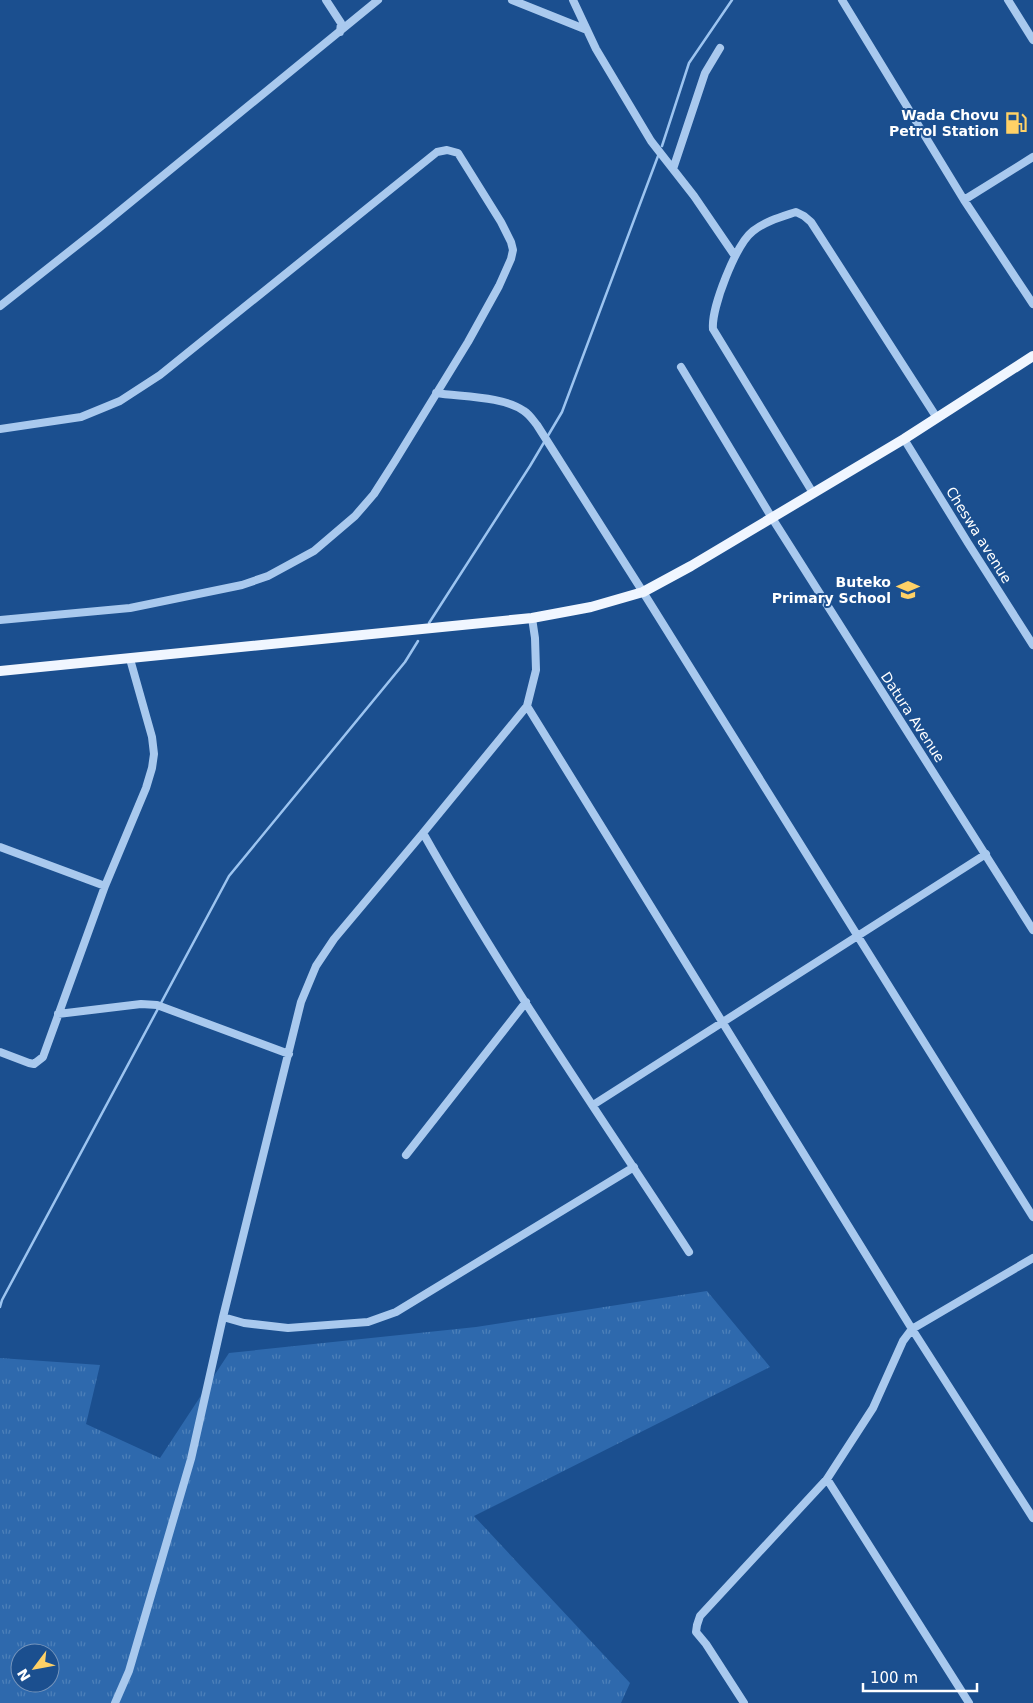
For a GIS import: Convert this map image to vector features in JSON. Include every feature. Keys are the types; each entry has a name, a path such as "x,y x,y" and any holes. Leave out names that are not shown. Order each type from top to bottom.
{"main road":[{"path":"0,670 532,618 591,607 643,592 691,566 904,439 1033,356"}],"street":[{"path":"326,0 342,23 340,32"},
{"path":"0,306 378,0"},
{"path":"512,0 587,30"},
{"path":"573,0 612,76 651,141 721,234 735,256"},
{"path":"842,0 964,200 1033,304"},
{"path":"1008,0 1033,40"},
{"path":"673,169 704,73 720,48"},
{"path":"0,429 81,418 120,401 146,385 437,152 447,150 458,153 502,222 513,250 499,286 436,394 374,494 350,521 314,551 268,576 232,588 130,608 0,620"},
{"path":"964,200 1033,157"},
{"path":"813,493 730,359 713,329 712,323 716,306 735,256 749,235 768,222 796,212 811,222 937,418"},
{"name":"Datura Avenue","path":"681,367 772,518 1033,930"},
{"path":"436,394 498,401 517,407 528,414 544,435 1033,1217"},
{"name":"Cheswa avenue","path":"904,439 1033,644"},
{"path":"116,1703 129,1671 191,1459 223,1317 301,1002 316,966 334,939 527,706 536,670 532,618"},
{"path":"0,1052 29,1064 39,1061 46,1050 105,886 146,788 154,754 152,737 130,658"},
{"path":"527,706 912,1329 1033,1518"},
{"path":"423,833 454,889 689,1252"},
{"path":"0,848 105,886"},
{"path":"594,1105 986,854"},
{"path":"406,1154 526,1002"},
{"path":"58,1014 141,1004 157,1005 288,1054"},
{"path":"223,1317 244,1323 288,1328 368,1322 396,1312 634,1167"},
{"path":"744,1703 706,1644 696,1632 700,1616 827,1479 873,1408 903,1341 912,1329 1033,1258"},
{"path":"827,1479 969,1703"}],"green space":[{"path":"707,1291 770,1367 474,1516 630,1683 621,1703 0,1703 0,1358 100,1365 86,1424 160,1458 229,1353 476,1327"}],"waterway":[{"path":"662,146 689,63 732,0"},
{"path":"429,623 530,466 562,412 658,156"},
{"path":"0,1307 2,1300 229,876 405,662 418,641"}],"place":[{"name":"Wada Chovu Petrol Station","path":"1016,123"},
{"name":"Buteko Primary School","path":"908,590"}]}
